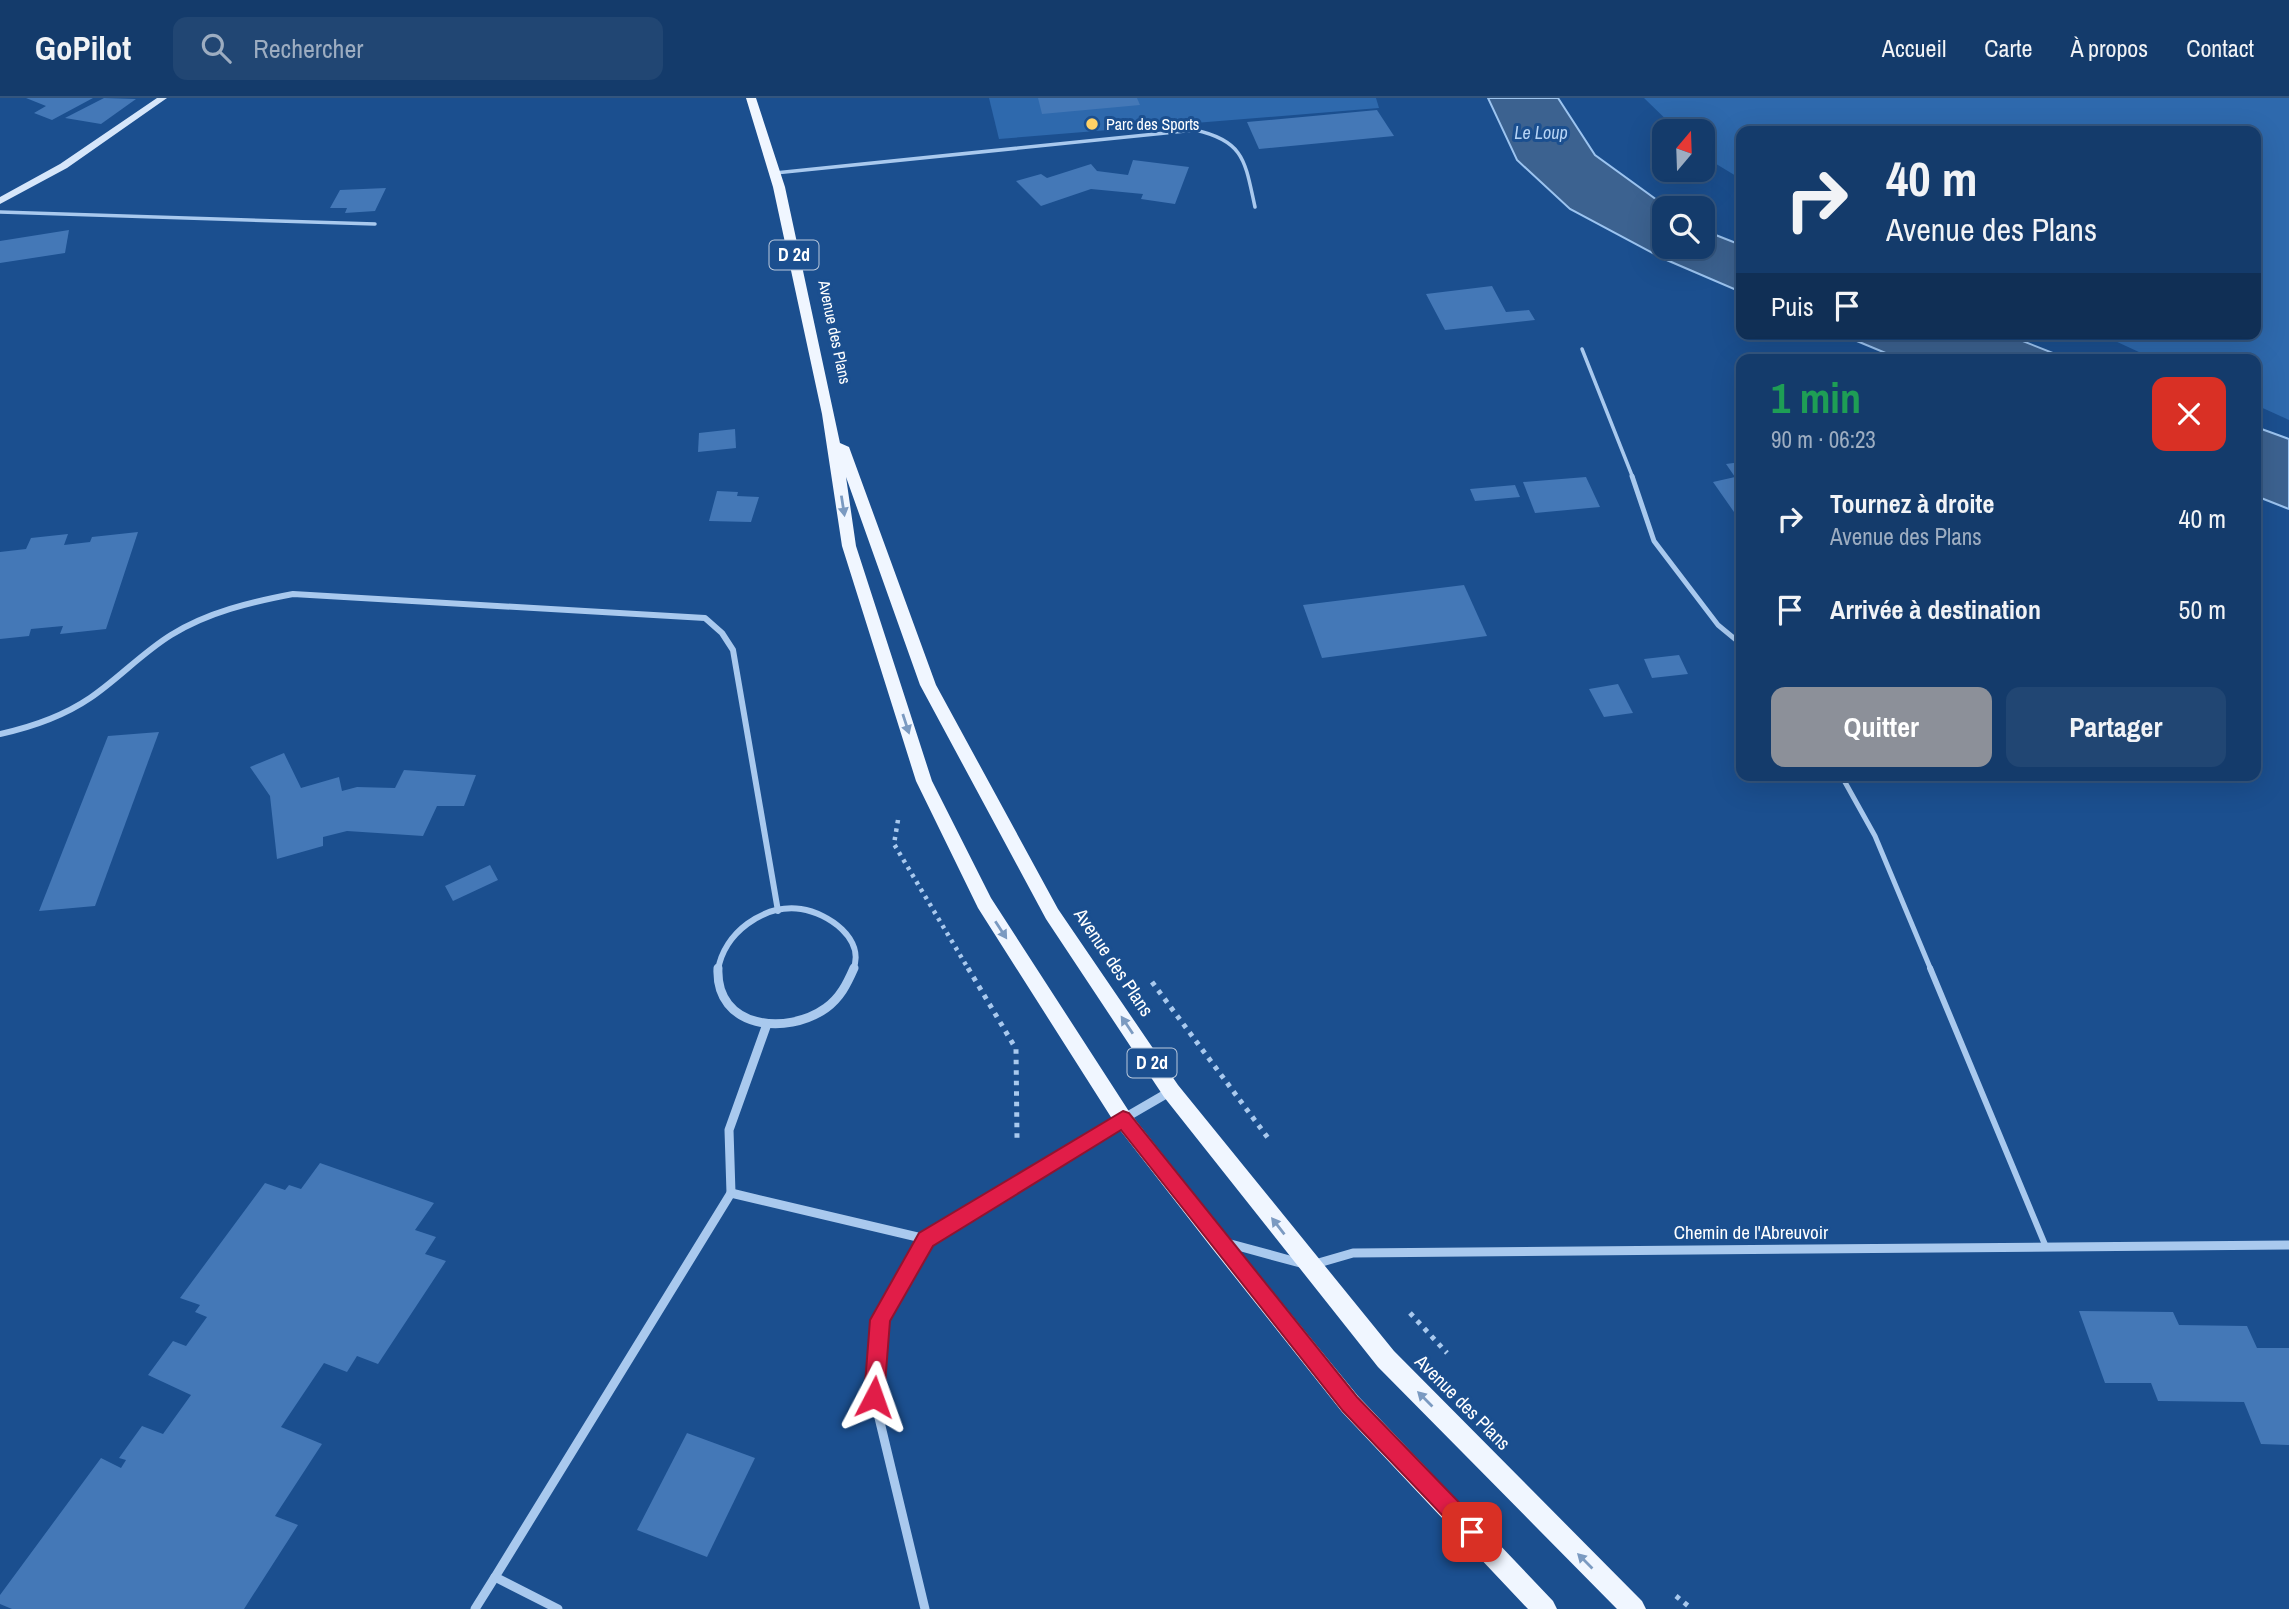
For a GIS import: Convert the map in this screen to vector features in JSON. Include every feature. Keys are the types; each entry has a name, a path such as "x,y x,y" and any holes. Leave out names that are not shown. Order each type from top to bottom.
{"main road":[{"name":"Avenue des Plans","path":"751,98 775,173 829,414 849,546 924,780 984,903 1123,1119 1218,1240 1350,1404 1545,1609"},
{"name":"Avenue des Plans","path":"829,414 928,685 1052,915 1171,1091 1386,1359 1634,1609"}],"street":[{"path":"0,201 47,177 163,98"},
{"path":"0,734 54,717 80,705 158,643 195,621 240,604 293,594 705,618 722,633 733,650 778,911"},
{"path":"801,909 839,922 850,936 856,953 855,971 847,990 832,1005 812,1017 790,1023 767,1024 744,1018 727,1005 718,988 716,969 723,949 736,932 755,918 778,911 801,909"},
{"path":"475,1609 732,1193 729,1130 767,1024"},
{"path":"925,1609 874,1397 880,1320 926,1239 1171,1091"},
{"path":"732,1193 926,1239"},
{"path":"1218,1240 1309,1266"},
{"name":"Chemin de l'Abreuvoir","path":"1309,1266 1353,1252 2289,1245"},
{"path":"495,1577 558,1609"}],"lane":[{"path":"775,173 1195,130 1220,134 1241,152 1255,207"},
{"path":"0,212 375,224"},
{"path":"1581,349 1628,464 1654,541 1718,625 1736,640"},
{"path":"1845,781 1875,836 2046,1247"}],"path":[{"path":"899,809 894,844 1016,1049 1017,1143"},
{"path":"1149,979 1272,1143"},
{"path":"1353,1252 1449,1355"},
{"path":"1669,1590 1692,1609"}],"shaded area":[{"name":"Parc des Sports","path":"989,98 1376,98 1379,108 999,139"},
{"path":"1644,98 2289,98 2289,420 2261,407 2261,354 2143,354 2113,340 2261,340 2261,126 1736,126 1736,176 1715,163 1715,119 1666,119"}],"water":[{"name":"Le Loup","path":"1488,98 1558,98 1595,155 1652,196 1652,253 1570,209 1517,160"},
{"name":"Le Loup","path":"1715,235 1736,243 1736,290 1664,259 1715,259"},
{"path":"1854,340 2020,340 2055,354 1888,354"},
{"path":"2261,429 2289,439 2289,509 2261,498"}],"building":[{"path":"26,98 93,98 52,120 34,113 46,106"},
{"path":"104,98 136,99 101,124 65,118"},
{"path":"1038,98 1137,98 1140,105 1042,114"},
{"path":"1377,110 1394,136 1259,149 1247,122"},
{"path":"1133,160 1189,167 1175,204 1141,199 1143,194 1091,189 1041,206 1016,181 1041,174 1047,178 1091,164 1097,171 1128,175"},
{"path":"386,188 375,211 345,213 347,208 330,208 340,190"},
{"path":"69,230 65,253 0,263 0,241"},
{"path":"1492,286 1506,312 1529,310 1535,320 1445,330 1426,294"},
{"path":"735,429 736,448 698,452 699,433"},
{"path":"1736,463 1736,515 1713,482 1735,477 1726,464"},
{"path":"1586,477 1600,507 1535,513 1523,482"},
{"path":"1515,485 1520,497 1475,501 1470,489"},
{"path":"717,491 738,492 737,496 759,497 751,522 709,521"},
{"path":"138,532 106,629 60,634 63,626 31,629 29,636 0,639 0,552 26,549 31,538 68,534 64,545 90,542 92,537"},
{"path":"1464,585 1487,636 1322,658 1303,605"},
{"path":"1679,655 1688,674 1652,678 1644,659"},
{"path":"1618,684 1633,713 1604,717 1589,689"},
{"path":"159,732 95,906 39,911 108,736"},
{"path":"284,753 301,788 339,777 342,791 357,787 395,788 404,770 476,775 464,806 437,806 423,836 347,831 323,837 323,846 277,859 270,796 250,767"},
{"path":"490,865 498,880 453,901 445,886"},
{"path":"320,1163 434,1203 415,1230 436,1237 425,1254 446,1261 378,1364 357,1356 347,1372 324,1363 281,1427 322,1444 275,1516 298,1525 244,1609 12,1609 0,1604 0,1595 101,1458 121,1468 126,1460 119,1458 142,1426 163,1434 191,1395 148,1375 173,1341 186,1346 207,1317 195,1312 200,1305 180,1298 265,1183 285,1190 289,1185 301,1189"},
{"path":"2079,1311 2173,1312 2179,1325 2247,1326 2257,1348 2289,1348 2289,1445 2261,1444 2244,1402 2158,1401 2151,1383 2105,1383"},
{"path":"687,1433 755,1458 707,1557 637,1530"}],"place":[{"name":"Parc des Sports","path":"1092,124"}],"route":[{"path":"874,1397 880,1320 926,1239 1035,1170 1123,1119 1350,1404 1472,1532"}]}
